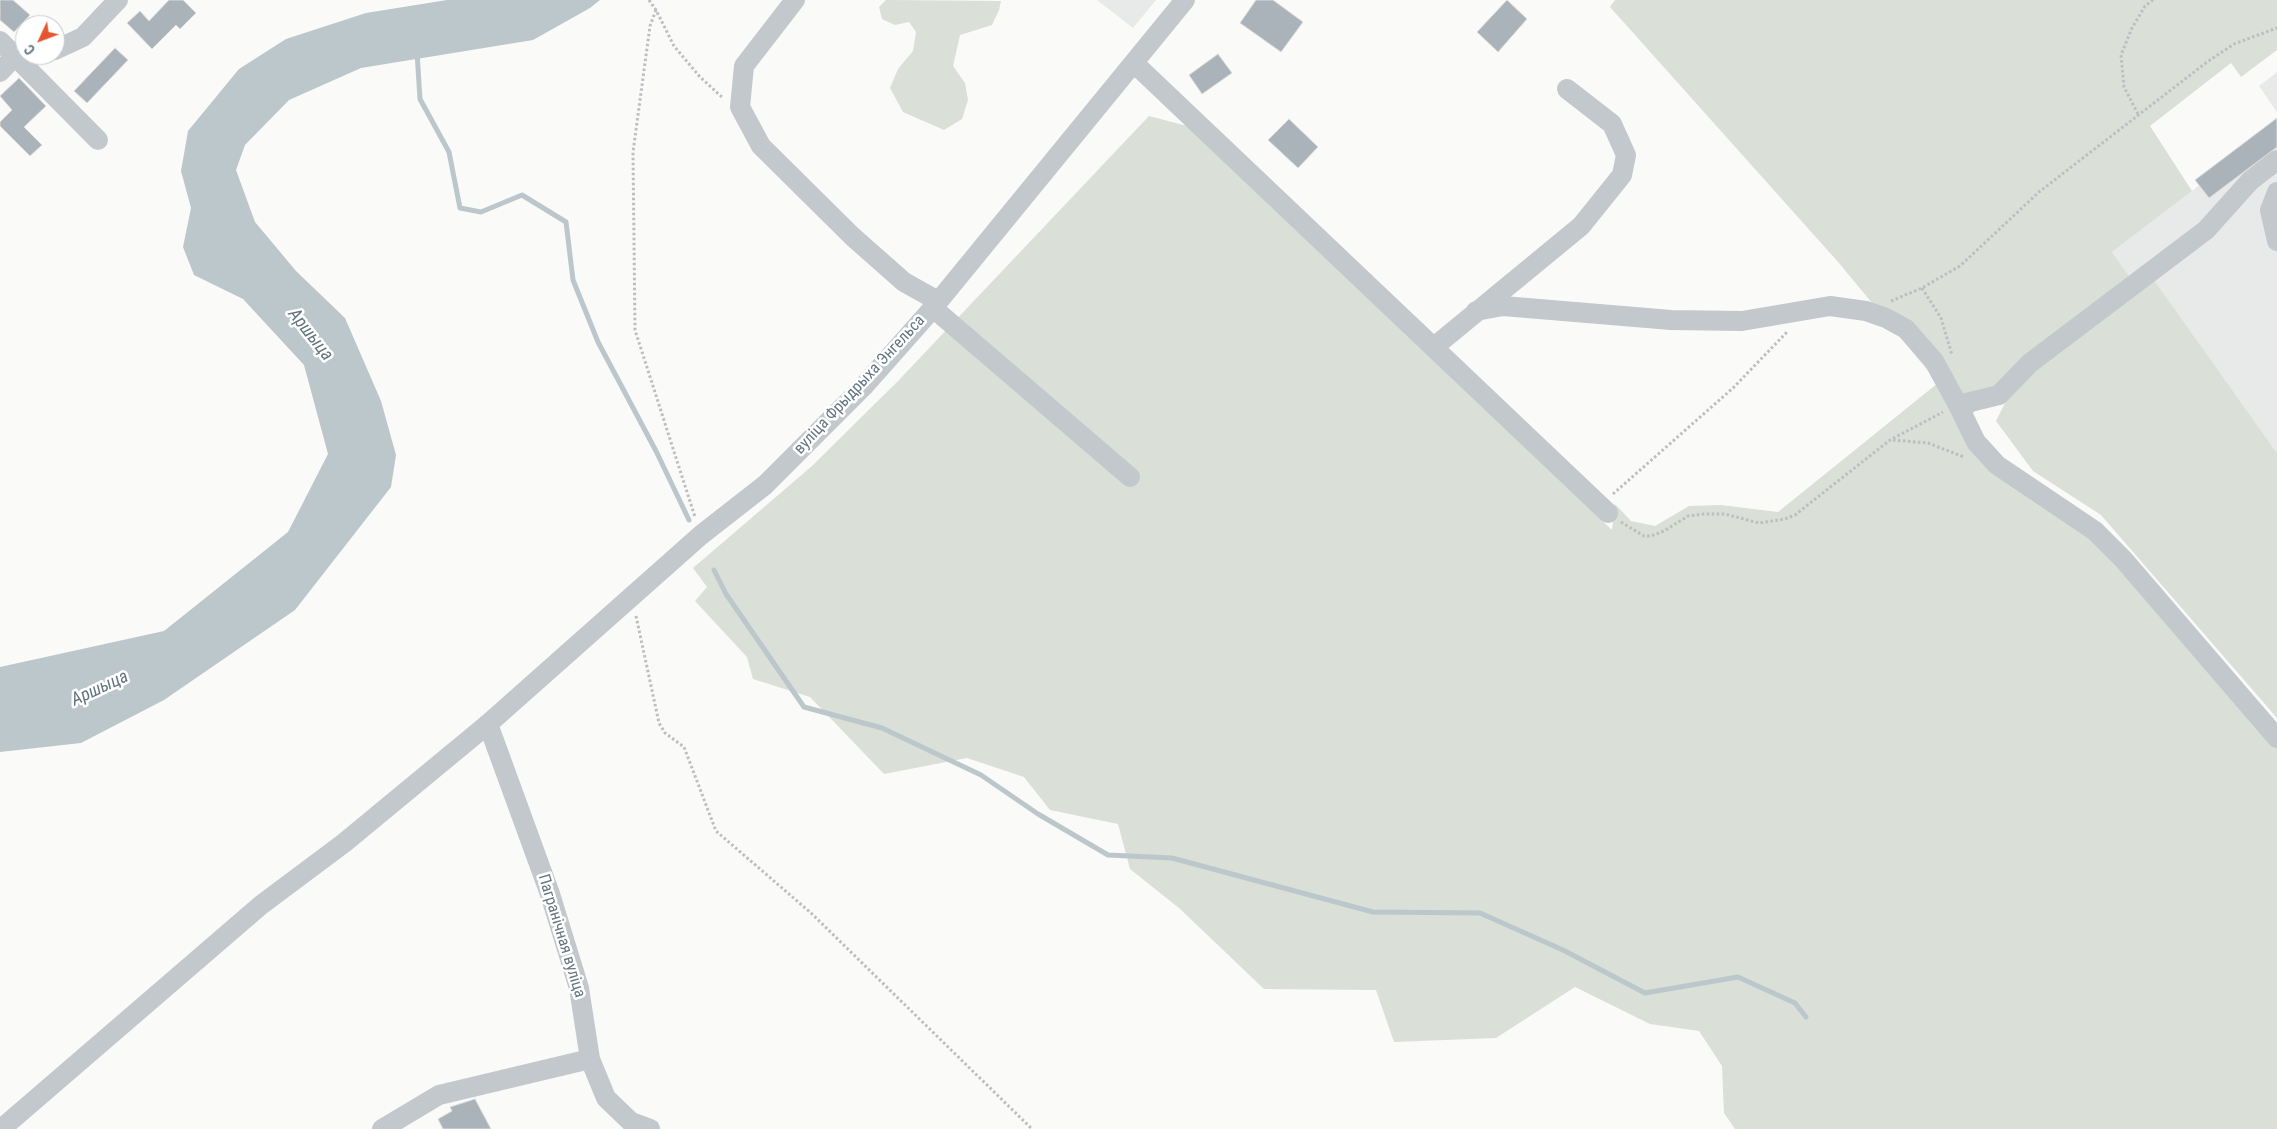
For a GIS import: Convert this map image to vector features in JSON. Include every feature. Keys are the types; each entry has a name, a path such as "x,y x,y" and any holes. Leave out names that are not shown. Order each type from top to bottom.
{"street":[{"path":"65,46 83,38 118,0"},
{"path":"795,0 744,66 740,107 761,146 853,237 904,282 935,304 1130,477"},
{"name":"вуліца Фрыдрыха Энгельса","path":"1,1129 261,905 344,843 488,724 588,638 701,535 765,485 863,387 935,304 1185,0"},
{"path":"0,41 15,52"},
{"path":"0,72 15,61"},
{"path":"1134,63 1604,509"},
{"path":"29,65 98,140"},
{"path":"1434,347 1581,226 1622,175 1626,155 1612,124 1567,88"},
{"path":"1958,405 1999,395 2030,363 2206,230 2250,181 2277,160"},
{"path":"2277,192 2270,210 2277,241"},
{"path":"1476,311 1504,306 1672,320 1742,321 1830,306 1866,311 1886,318 1906,329 1934,360 1976,442 1997,465 2095,531 2123,559 2277,738"},
{"name":"Пагранічная вуліца","path":"488,724 550,894 579,988 590,1059 606,1098 631,1122 650,1129"},
{"path":"382,1129 438,1095 590,1059"}],"path":[{"path":"649,0 674,46 700,77 728,102 740,107"},
{"path":"2138,114 2124,87 2121,55 2132,28 2145,6 2153,0"},
{"path":"656,10 650,26 633,152 635,330 701,535"},
{"path":"1866,311 1922,288 1960,266 2039,192 2138,114 2234,44 2277,28"},
{"path":"1790,330 1733,388 1604,509 1644,536 1664,532 1688,516 1715,513 1759,523 1772,522 1795,515 1890,440 1958,405"},
{"path":"1890,440 1928,443 1974,460"},
{"path":"632,596 658,723 684,746 716,831 811,913 1032,1129"}],"shaded area":[{"path":"886,0 1001,1 992,25 960,35 953,66 965,83 968,100 962,119 944,130 903,112 890,88 898,69 913,51 916,32 909,22 895,25 882,19 879,7"},
{"path":"1097,0 1156,0 1133,28"},
{"path":"1615,0 2277,0 2277,50 2241,77 2231,63 2150,126 2192,191 2112,252 2129,276 2026,355 1966,421 2013,475 2090,528 2277,748 2277,1129 1735,1129 1724,1113 1722,1066 1699,1031 1650,1024 1575,987 1496,1038 1394,1042 1376,990 1264,989 1179,908 1130,869 1118,824 1050,810 1024,777 967,758 884,774 810,697 753,679 747,657 695,601 707,587 693,568 812,466 898,381 1149,116 1187,126 1612,530 1615,504 1631,521 1655,526 1689,506 1721,505 1778,512 1938,383 1839,263 1610,7"},
{"path":"2277,72 2277,112 2259,86"},
{"path":"2277,126 2277,453 2151,276 2139,281 2129,276 2112,252"},
{"path":"2154,280 2277,453 2277,718 2101,515 2033,471 1996,421 2009,395 2038,364"}],"water":[{"name":"Аршыца","path":"447,0 600,0 590,8 533,40 361,68 289,100 245,145 236,170 255,222 296,271 345,318 381,401 396,455 391,487 295,610 164,700 81,743 0,752 0,667 164,631 288,532 328,454 304,365 243,299 194,275 183,247 191,208 181,171 188,131 239,69 286,39 366,13"}],"building":[{"path":"0,0 13,0 30,15 15,15 14,32 0,20"},
{"path":"169,0 183,0 196,13 180,29 176,25 152,49 127,23 140,11 149,21"},
{"path":"1256,0 1273,0 1303,22 1281,52 1240,23"},
{"path":"1507,0 1527,19 1498,52 1477,32"},
{"path":"115,48 128,60 87,103 74,91"},
{"path":"1218,54 1232,73 1202,94 1189,75"},
{"path":"19,78 46,106 24,127 42,145 30,156 0,126 0,122 12,110 0,96"},
{"path":"2277,118 2277,147 2209,198 2195,180"},
{"path":"1289,119 1318,147 1298,168 1268,140"},
{"path":"475,1099 491,1129 443,1129 438,1119 452,1111 450,1107"}],"waterway":[{"path":"417,52 420,99 449,152 460,208 481,212 522,195 566,222 573,280 598,342 656,451 689,520"},
{"path":"714,570 726,594 804,707 882,728 981,775 1038,814 1108,855 1172,858 1373,912 1480,913 1563,950 1645,993 1738,977 1795,1003 1806,1017"}]}
